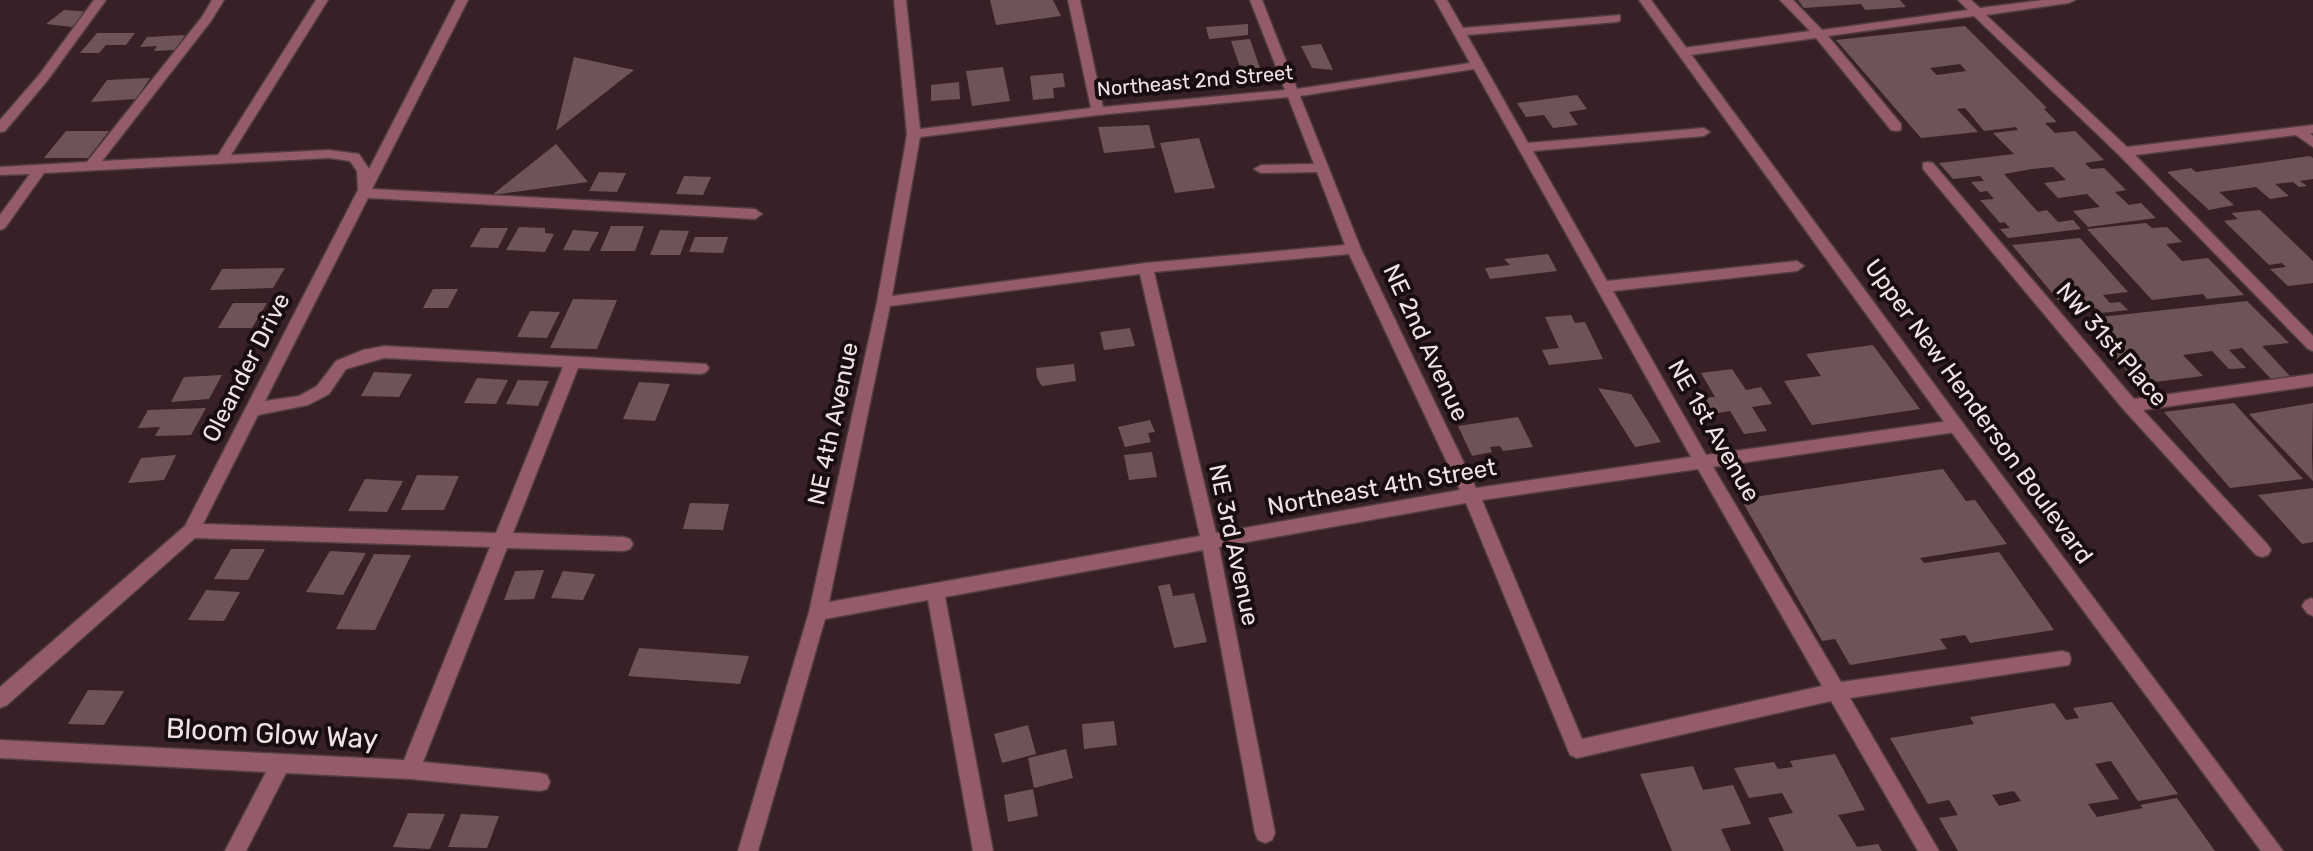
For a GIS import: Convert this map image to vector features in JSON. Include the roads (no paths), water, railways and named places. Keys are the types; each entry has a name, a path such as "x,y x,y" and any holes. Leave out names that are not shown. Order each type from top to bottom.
{"street":[{"path":"0,128 43,78 100,0"},
{"path":"91,166 218,0"},
{"path":"222,159 322,0"},
{"name":"Oleander Drive","path":"0,699 191,531 462,0"},
{"name":"NE 4th Avenue","path":"748,851 818,612 884,302 914,134 900,0"},
{"path":"1074,0 1098,111"},
{"name":"NE 2nd Avenue","path":"1256,0 1354,249 1471,495 1577,749 1837,691"},
{"name":"NE 1st Avenue","path":"1441,0 1702,462 1929,851"},
{"name":"Upper New Henderson Boulevard","path":"1645,0 1956,426 2273,851"},
{"path":"1786,0 1819,33 1896,127"},
{"path":"1964,0 2124,152 2313,345"},
{"path":"1683,52 2069,0"},
{"path":"1460,32 1616,18"},
{"name":"Northeast 2nd Street","path":"914,134 1098,111 1295,93 1479,65"},
{"path":"2124,152 2313,129"},
{"path":"2298,130 2313,143"},
{"path":"1525,147 1704,132"},
{"path":"0,171 329,154 354,157 364,171 365,193 755,214"},
{"name":"NW 31st Place","path":"1928,166 2130,406 2262,550"},
{"path":"1261,169 1321,168"},
{"path":"0,225 40,169"},
{"path":"884,302 1146,268 1354,249"},
{"path":"1604,287 1797,266"},
{"name":"NE 3rd Avenue","path":"1146,268 1210,543 1265,833"},
{"path":"251,410 302,401 323,390 341,365 384,352 701,368"},
{"path":"410,770 573,362"},
{"path":"2130,406 2313,380"},
{"name":"Northeast 4th Street","path":"818,612 1471,495 1956,426"},
{"path":"191,531 624,544"},
{"path":"935,592 983,851"},
{"path":"1837,691 2062,659"},
{"name":"Bloom Glow Way","path":"0,749 410,770 540,782"},
{"path":"235,851 280,765"}]}
